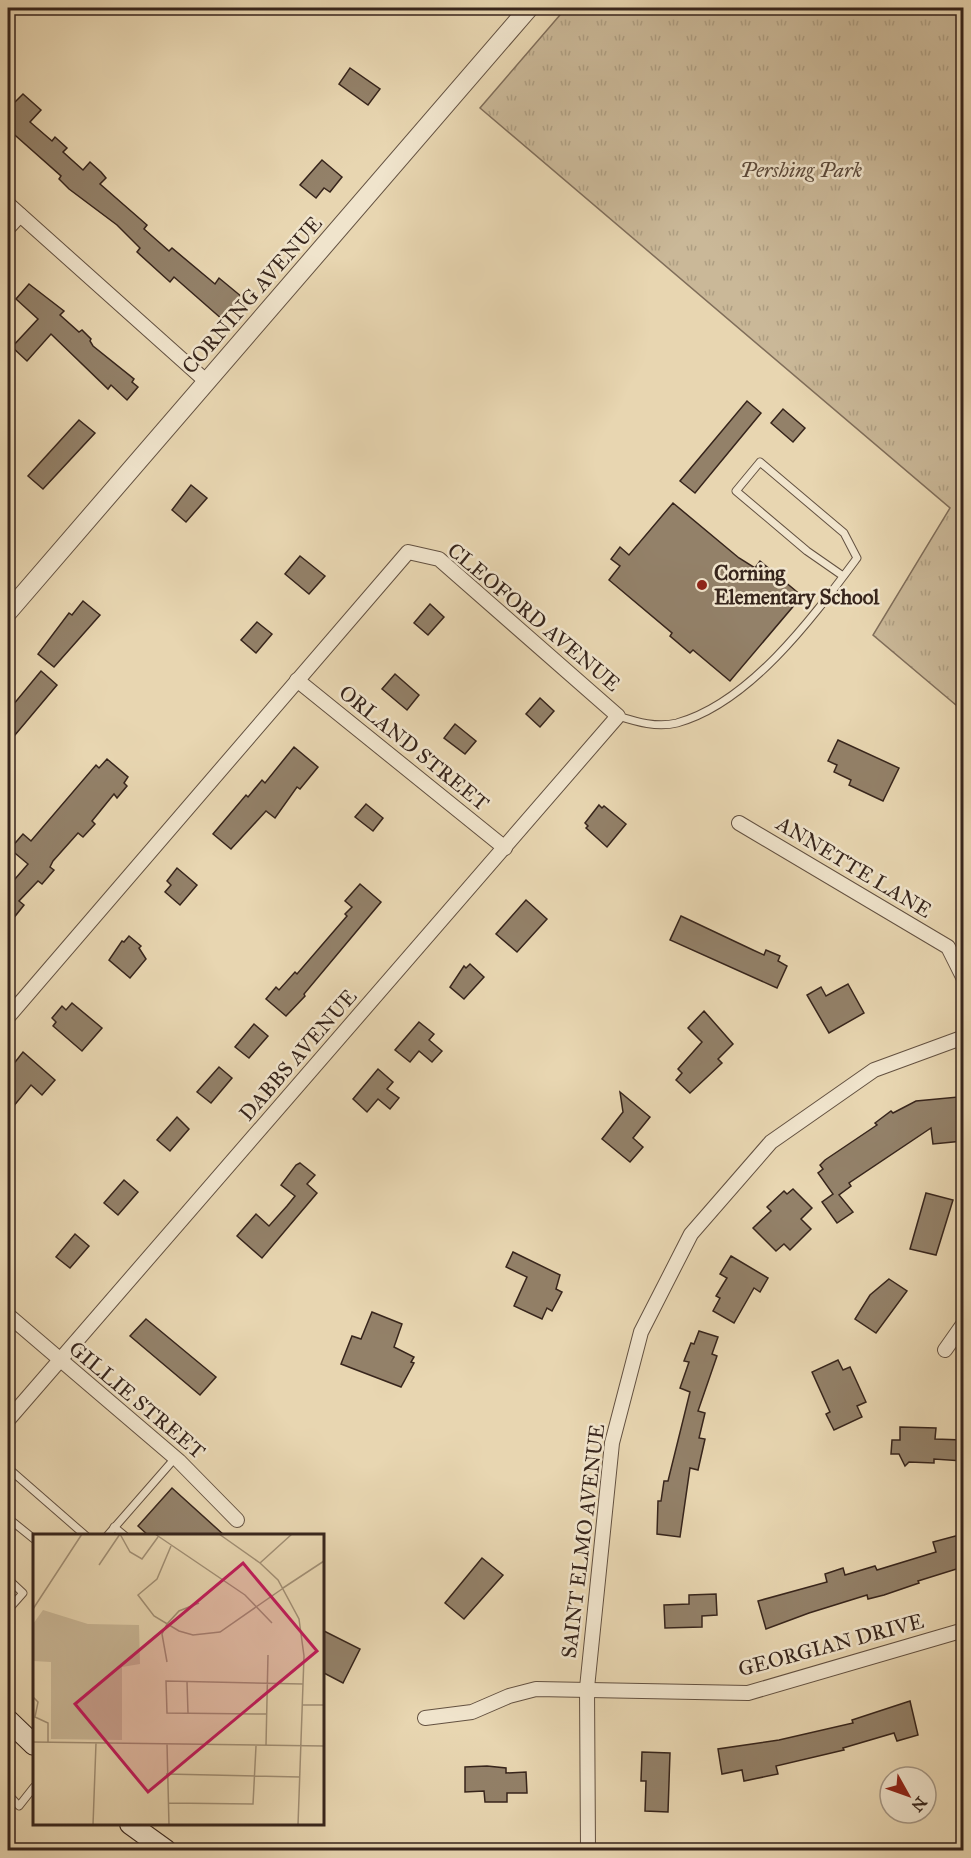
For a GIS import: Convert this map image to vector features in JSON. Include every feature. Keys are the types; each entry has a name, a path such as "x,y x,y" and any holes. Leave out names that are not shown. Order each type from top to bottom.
{"main road":[{"path":"8,1720 33,1744"},
{"path":"131,1825 166,1851"}],"street":[{"name":"CORNING AVENUE","path":"8,612 529,8"},
{"path":"8,204 207,382"},
{"path":"8,228 20,215"},
{"name":"CLEOFORD AVENUE","path":"8,1017 408,552 439,559 618,716"},
{"name":"ORLAND STREET","path":"297,680 505,848"},
{"name":"DABBS AVENUE","path":"8,1420 618,716"},
{"name":"ANNETTE LANE","path":"739,823 948,947 963,979"},
{"name":"SAINT ELMO AVENUE","path":"588,1851 587,1688 612,1443 641,1332 691,1234 771,1142 874,1070 963,1036"},
{"name":"GILLIE STREET","path":"8,1315 60,1362 176,1457 237,1520"},
{"path":"945,1350 963,1323"},
{"name":"GEORGIAN DRIVE","path":"425,1718 472,1712 522,1691 587,1688 748,1693 963,1630"}],"lane":[{"name":"CLEOFORD AVENUE","path":"618,716 647,725 676,723 725,701 763,672 843,576 857,558 844,532 760,462 736,491 807,551 843,576"},
{"path":"109,1534 176,1457"},
{"path":"8,1468 84,1534"},
{"path":"8,1518 33,1538"},
{"path":"114,1527 123,1534"},
{"path":"8,1580 23,1593 8,1610"},
{"path":"8,1794 19,1806 33,1788"}],"green space":[{"name":"Pershing Park","path":"566,8 963,8 963,711 873,635 950,508 480,108"}],"building":[{"path":"350,68 380,89 368,105 339,84"},
{"path":"23,94 41,110 30,122 52,141 55,137 67,148 63,152 83,170 90,162 101,172 106,178 100,184 147,225 144,229 169,251 172,248 215,284 219,278 242,297 223,320 174,277 170,282 137,252 140,248 117,225 69,189 59,179 61,176 8,129 8,95 15,102"},
{"path":"322,160 342,177 330,192 324,188 316,198 300,185"},
{"path":"29,284 64,311 60,315 79,332 82,330 91,339 93,346 134,379 132,382 138,387 127,400 111,385 108,389 51,334 27,361 12,347 38,319 16,299"},
{"path":"747,401 761,413 695,493 680,481"},
{"path":"783,409 805,428 793,442 771,423"},
{"path":"79,420 95,433 43,489 28,476"},
{"path":"191,485 207,498 186,522 172,510"},
{"path":"673,503 739,558 755,568 760,561 802,596 730,681 693,650 690,653 670,636 672,633 609,580 620,566 611,559 620,547 629,555"},
{"path":"300,556 325,576 309,594 285,574"},
{"path":"83,601 100,615 54,667 38,654 69,613 72,615"},
{"path":"430,604 444,617 428,635 414,623"},
{"path":"257,622 272,634 256,653 241,640"},
{"path":"41,671 57,685 15,735 8,729 8,711"},
{"path":"395,674 419,695 407,710 382,689"},
{"path":"540,698 554,711 540,727 526,714"},
{"path":"455,724 476,741 465,754 444,738"},
{"path":"838,740 899,768 883,801 849,785 851,780 834,772 837,765 828,761"},
{"path":"294,747 318,767 300,789 297,787 275,818 266,811 231,849 213,834 246,795 248,797 262,780 265,783"},
{"path":"107,759 128,777 124,783 127,786 117,798 114,794 92,821 95,824 83,837 78,833 53,861 50,867 54,870 42,884 38,881 19,901 24,905 8,925 8,887 28,864 10,849 23,834 31,841 96,765 99,768"},
{"path":"366,804 383,818 373,831 355,817"},
{"path":"599,805 602,808 604,806 626,824 607,847 586,828 588,826 585,823"},
{"path":"177,868 197,885 180,905 165,892 171,885 167,881"},
{"path":"360,884 381,902 286,1016 266,999 276,987 279,990 295,972 297,974 347,916 345,914 352,907 345,901"},
{"path":"526,900 547,919 517,952 496,934"},
{"path":"681,916 764,955 766,950 780,956 778,961 787,966 777,988 670,940"},
{"path":"129,936 141,946 139,948 146,959 130,978 109,960 122,941 124,942"},
{"path":"470,964 484,977 464,999 450,987 464,966 466,968"},
{"path":"848,984 864,1013 829,1033 807,995 821,987 826,996"},
{"path":"72,1003 102,1028 82,1051 53,1026 56,1022 52,1018 62,1006 66,1010"},
{"path":"704,1011 733,1044 718,1059 722,1063 690,1093 676,1080 682,1073 678,1069 702,1042 688,1028"},
{"path":"419,1022 434,1034 429,1040 442,1051 432,1062 419,1051 410,1062 395,1050"},
{"path":"254,1024 268,1036 249,1058 235,1047"},
{"path":"23,1052 55,1080 42,1095 31,1085 8,1113 8,1071"},
{"path":"219,1067 232,1078 211,1103 197,1092"},
{"path":"378,1069 393,1082 387,1089 399,1098 390,1109 378,1099 367,1112 353,1099"},
{"path":"620,1092 650,1117 633,1138 643,1147 630,1162 602,1139 623,1112"},
{"path":"958,1097 963,1141 933,1144 931,1128 849,1183 851,1186 839,1195 853,1212 837,1223 822,1202 833,1194 818,1173 823,1169 820,1165 877,1125 875,1123 891,1111 893,1113 916,1101"},
{"path":"177,1117 189,1129 170,1151 157,1140"},
{"path":"300,1163 315,1175 307,1184 317,1193 262,1258 237,1236 256,1214 269,1226 287,1206 295,1196 281,1185"},
{"path":"124,1180 138,1192 118,1215 104,1203"},
{"path":"793,1189 812,1208 801,1219 811,1229 790,1250 784,1244 776,1251 753,1228 771,1211 767,1207 784,1191 787,1194"},
{"path":"926,1193 953,1200 936,1255 910,1249"},
{"path":"75,1234 89,1246 70,1268 56,1257"},
{"path":"513,1252 560,1275 556,1289 562,1292 552,1311 547,1308 542,1319 514,1306 527,1277 506,1267"},
{"path":"731,1256 768,1278 760,1292 754,1288 734,1323 713,1311 720,1298 716,1296 727,1278 720,1274"},
{"path":"889,1279 907,1291 876,1333 855,1319 870,1295"},
{"path":"372,1312 402,1324 394,1347 414,1357 411,1362 414,1363 401,1387 341,1364 352,1336 361,1339"},
{"path":"146,1319 216,1377 200,1395 130,1336"},
{"path":"699,1331 718,1337 712,1354 717,1356 698,1411 705,1413 699,1438 705,1439 698,1470 690,1468 680,1537 657,1534 658,1501 661,1501 664,1481 668,1481 690,1392 680,1388 689,1362 684,1361"},
{"path":"838,1360 843,1370 850,1367 866,1402 857,1406 862,1417 834,1430 826,1414 830,1412 812,1372"},
{"path":"900,1427 936,1428 935,1439 963,1440 963,1461 934,1459 934,1463 909,1462 905,1466 899,1454 891,1454 892,1440 900,1440"},
{"path":"172,1488 223,1534 147,1534 138,1526"},
{"path":"963,1534 963,1567 918,1581 919,1583 884,1595 868,1599 867,1595 766,1629 758,1601 827,1582 825,1574 843,1568 845,1575 875,1566 877,1570 936,1552 933,1542"},
{"path":"482,1558 503,1575 464,1619 445,1603"},
{"path":"716,1594 717,1615 702,1616 702,1627 665,1628 664,1605 689,1604 689,1595"},
{"path":"324,1631 360,1649 343,1683 324,1673"},
{"path":"910,1701 918,1735 897,1741 894,1733 843,1748 844,1750 776,1766 778,1774 744,1781 742,1770 722,1774 718,1749 779,1740 853,1723 852,1720"},
{"path":"642,1752 670,1753 668,1812 645,1811 646,1781 641,1781"},
{"path":"465,1767 506,1768 506,1773 526,1772 527,1793 507,1793 507,1802 485,1802 484,1791 465,1792"}],"place":[{"name":"Corning Elementary School","path":"702,585"}]}
